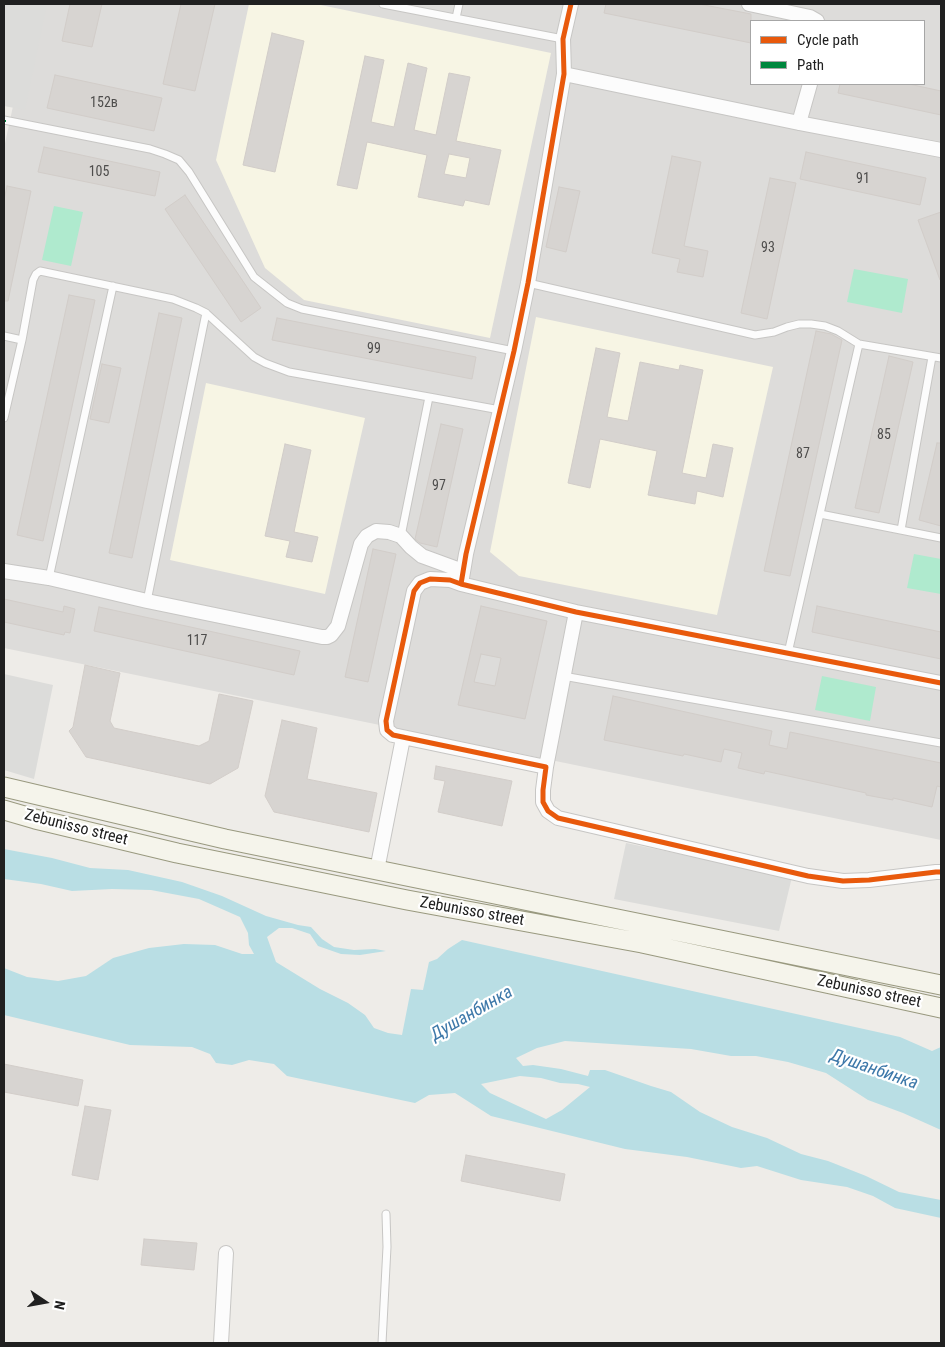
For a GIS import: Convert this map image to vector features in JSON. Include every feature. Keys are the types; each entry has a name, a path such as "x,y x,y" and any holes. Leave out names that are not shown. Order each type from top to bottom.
{"main road":[{"path":"4,788 226,839 941,985"},
{"name":"Zebunisso street","path":"4,810 177,853 407,900 642,943 941,1008"}],"street":[{"path":"462,577 528,283 564,74 563,39 571,4"},
{"path":"749,4 769,6 816,20"},
{"path":"564,74 799,123 941,150"},
{"path":"799,123 810,85"},
{"path":"4,571 49,578 147,601 327,637 338,626 361,544 367,536 376,531 388,532 401,536 422,556 462,577 576,612 941,683"},
{"path":"462,577 450,580 430,579 420,583 414,591 386,721 387,730 403,738 546,767"},
{"path":"576,612 546,767 543,802 548,811 558,818 808,876 843,881 941,872"},
{"path":"376,870 403,738"},
{"path":"221,1343 226,1253"}],"lane":[{"path":"383,4 563,39"},
{"path":"456,18 459,4"},
{"path":"4,120 150,149 179,160 189,172 254,277 287,303 302,309 514,351"},
{"path":"4,418 22,340 33,280 40,271 172,299 206,313 254,357 289,372 500,410"},
{"path":"528,283 756,335 774,332 787,326 799,324 825,326 838,331 858,344 941,358"},
{"path":"49,578 113,286"},
{"path":"147,601 206,313"},
{"path":"4,336 22,340"},
{"path":"788,653 858,344"},
{"path":"901,530 932,357"},
{"path":"401,536 429,397"},
{"path":"820,514 941,538"},
{"path":"563,676 941,743"},
{"path":"382,1343 386,1214"}],"shaded area":[{"path":"4,4 47,4 25,110 4,106"},
{"path":"35,4 941,4 941,840 4,648 4,148"},
{"path":"249,4 316,4 551,53 490,338 304,300 265,268 216,160"},
{"path":"536,317 773,367 717,615 519,576 490,552"},
{"path":"206,383 365,418 325,594 170,560"},
{"path":"4,674 53,685 34,779 4,770"},
{"path":"626,843 792,877 779,931 614,899"}],"green space":[{"path":"54,206 83,212 71,266 42,260"},
{"path":"854,269 908,279 902,313 847,302"},
{"path":"914,554 941,559 941,594 907,588"},
{"path":"822,676 876,687 870,721 815,710"}],"water":[{"name":"Душанбинка","path":"4,849 52,858 90,868 128,870 182,882 222,896 266,916 311,927 322,939 334,947 386,951 360,955 341,954 318,946 310,934 292,928 279,928 267,937 276,962 320,989 348,1003 365,1015 374,1028 388,1033 402,1035 411,989 423,990 429,962 437,959 462,940 900,1037 932,1051 941,1047 941,1130 868,1100 826,1073 788,1062 756,1056 731,1056 691,1049 565,1041 537,1048 516,1058 523,1066 533,1065 561,1069 588,1076 590,1070 605,1070 671,1092 700,1112 732,1127 767,1138 801,1154 828,1161 899,1192 941,1200 941,1218 895,1208 873,1196 847,1187 801,1180 757,1166 741,1168 687,1157 625,1149 491,1116 455,1093 429,1095 415,1103 287,1076 274,1064 249,1060 232,1065 216,1063 210,1054 192,1047 130,1045 4,1015 4,968 27,977 58,981 86,976 113,958 149,948 184,944 215,945 242,954 254,954 249,945 248,933 240,917 199,899 151,890 72,891 41,884 4,879","holes":["520,1076 590,1087 562,1110 546,1119 490,1093 481,1084"]}],"building":[{"path":"70,4 102,4 92,47 62,41"},
{"path":"181,4 215,4 195,91 163,84"},
{"path":"606,4 699,4 751,14 750,43 604,13"},
{"path":"272,33 304,41 275,172 243,165"},
{"path":"365,56 384,60 371,122 394,127 408,63 427,68 414,130 436,135 449,73 470,77 456,141 501,150 489,205 465,200 463,206 418,197 427,155 367,142 357,189 337,185","holes":["449,154 470,158 466,178 444,174"]},
{"path":"55,75 162,98 154,131 47,108"},
{"path":"840,85 914,85 941,91 941,115 838,93"},
{"path":"44,147 160,172 155,196 38,172"},
{"path":"806,152 926,178 920,205 800,179"},
{"path":"672,156 701,162 684,246 708,251 703,277 677,272 680,259 652,253"},
{"path":"770,178 796,183 767,319 741,313"},
{"path":"7,186 31,191 8,301 4,301 4,200"},
{"path":"559,187 580,191 566,252 546,247"},
{"path":"185,195 261,308 241,322 165,209"},
{"path":"941,212 941,280 940,280 918,220"},
{"path":"69,295 95,300 43,541 17,535"},
{"path":"159,313 182,318 132,558 109,553"},
{"path":"277,318 476,357 472,379 272,340"},
{"path":"816,331 831,334 842,340 790,576 764,571"},
{"path":"596,348 620,353 607,417 628,421 640,362 679,370 680,365 703,370 682,473 706,478 713,444 733,448 723,497 697,491 695,504 648,495 657,451 600,439 590,488 568,483"},
{"path":"889,356 913,362 879,513 855,508"},
{"path":"102,364 121,368 109,423 90,419"},
{"path":"441,424 463,429 437,547 420,543 415,539"},
{"path":"937,443 941,443 941,526 919,520"},
{"path":"285,444 311,450 294,532 318,537 312,562 286,557 290,541 265,536"},
{"path":"373,549 396,554 368,682 345,677"},
{"path":"4,599 63,612 64,606 75,609 70,633 65,632 64,635 4,622"},
{"path":"481,606 547,621 525,719 458,705","holes":["481,654 501,658 495,686 474,682"]},
{"path":"817,606 941,632 941,659 812,632"},
{"path":"99,607 300,651 294,675 94,631"},
{"path":"85,665 120,673 110,721 114,728 199,746 209,741 219,694 253,701 238,768 210,784 86,757 69,731 73,727"},
{"path":"613,696 772,731 769,745 787,749 790,732 941,763 941,787 937,786 932,807 893,798 893,800 866,795 866,793 765,771 764,774 738,768 742,753 724,749 721,762 604,740"},
{"path":"282,720 317,728 307,779 377,793 369,832 274,812 265,796"},
{"path":"436,766 512,781 502,826 438,812 445,781 434,779"},
{"path":"4,1064 83,1080 78,1106 4,1092"},
{"path":"85,1106 111,1110 98,1180 72,1175"},
{"path":"466,1155 565,1174 560,1201 461,1181"},
{"path":"144,1239 197,1243 194,1270 141,1265"}],"cycle path":[{"path":"571,4 563,39 564,74 528,283 514,351 466,554 461,584 576,612 941,683"},
{"path":"461,584 450,580 430,579 420,583 414,591 386,721 387,730 393,735 546,767 543,802 548,811 558,818 808,876 843,881 941,872"}]}
